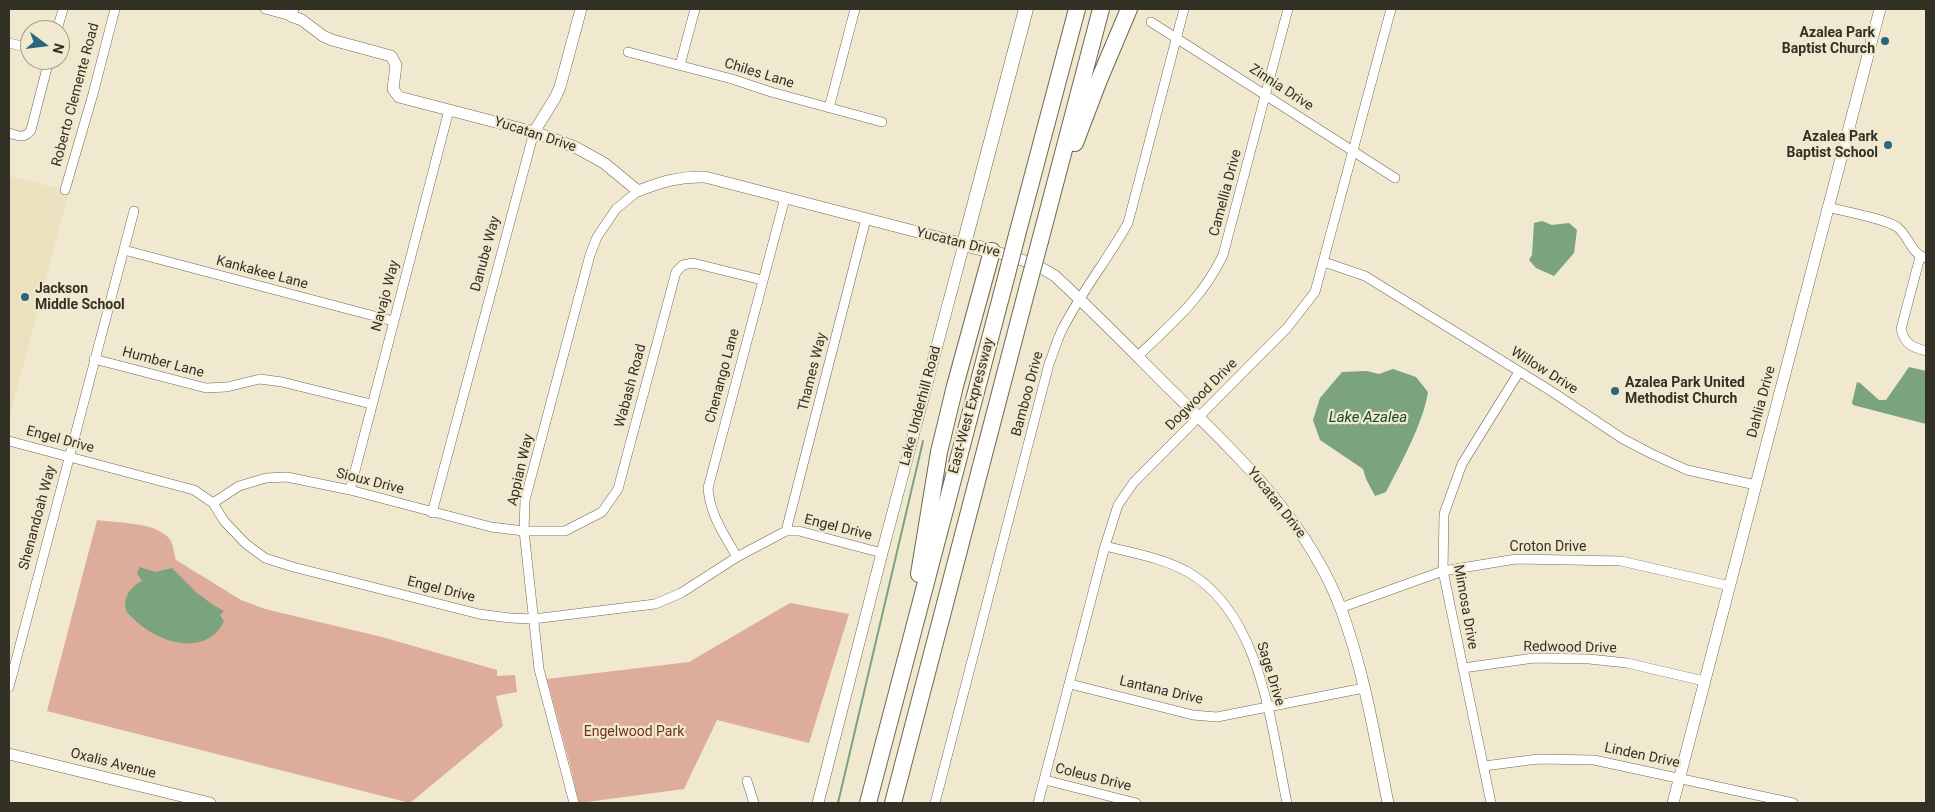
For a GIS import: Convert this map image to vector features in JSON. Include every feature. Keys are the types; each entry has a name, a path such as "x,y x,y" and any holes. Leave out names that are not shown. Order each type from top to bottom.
{"highway":[{"name":"East-West Expressway","path":"868,803 1076,9"},
{"name":"East-West Expressway","path":"893,803 1101,9"},
{"path":"1045,222 1099,80 1129,9"},
{"path":"917,619 919,571 939,452 992,251"}],"main road":[{"name":"Lake Underhill Road","path":"964,244 1026,9"},
{"name":"Yucatan Drive","path":"964,244 992,251"}],"street":[{"name":"Roberto Clemente Road","path":"65,190 115,9"},
{"path":"265,9 292,12"},
{"name":"Danube Way","path":"432,513 534,132 560,87 581,9"},
{"path":"680,65 695,9"},
{"path":"829,108 856,9"},
{"name":"Bamboo Drive","path":"935,803 1049,364 1062,330 1079,299 1112,252 1128,223 1184,9"},
{"name":"Camellia Drive","path":"1138,356 1195,301 1213,276 1220,262 1288,9"},
{"name":"Dogwood Drive","path":"1038,803 1105,546 1118,505 1134,482 1287,328 1315,292 1391,9"},
{"name":"Dahlia Drive","path":"1673,803 1880,9"},
{"name":"Yucatan Drive","path":"292,12 323,36 391,56 396,65 393,86 396,95 534,132 576,147 618,174 638,191 666,180 687,176 705,177 964,244"},
{"name":"Zinnia Drive","path":"1151,22 1395,178"},
{"name":"Chiles Lane","path":"628,52 732,79 770,92 882,122"},
{"path":"9,133 21,136 28,135 32,130 47,70"},
{"name":"Navajo Way","path":"350,490 449,110"},
{"name":"Appian Way","path":"574,803 539,669 524,531 525,500 590,255 597,237 616,209 638,191"},
{"name":"Chenango Lane","path":"736,557 714,516 709,503 708,488 785,198"},
{"path":"1828,207 1888,223 1898,228 1923,258 1901,329 1904,340 1911,347 1926,351"},
{"name":"Shenandoah Way","path":"9,687 134,211"},
{"name":"Thames Way","path":"786,531 866,219"},
{"name":"Lake Underhill Road","path":"818,803 964,244"},
{"name":"Kankakee Lane","path":"124,250 393,321"},
{"name":"Yucatan Drive","path":"992,251 1023,259 1055,276 1200,417 1256,474 1282,506 1306,541 1326,576 1340,608 1364,688 1388,803"},
{"name":"Willow Drive","path":"1324,262 1365,276 1623,438 1652,454 1687,470 1756,485"},
{"name":"Wabash Road","path":"524,531 565,531 602,512 618,489 676,272 683,265 693,263 762,280"},
{"name":"Humber Lane","path":"94,359 206,388 227,387 260,379 282,382 371,404"},
{"name":"Mimosa Drive","path":"1491,803 1443,570 1444,514 1462,464 1519,372"},
{"name":"Engel Drive","path":"9,441 194,490 213,503 224,521 246,544 265,558 293,567 479,614 533,619 655,604 681,592 736,557 786,531 799,531 882,554"},
{"name":"Sioux Drive","path":"213,503 239,486 266,478 287,477 350,490 491,527 524,531"},
{"name":"Sage Drive","path":"1105,546 1167,563 1188,573 1219,596 1238,624 1254,659 1267,707 1287,803"},
{"name":"Croton Drive","path":"1340,608 1443,570 1516,559 1621,562 1730,586"},
{"name":"Redwood Drive","path":"1463,668 1534,658 1589,659 1627,663 1704,681"},
{"name":"Lantana Drive","path":"1070,684 1193,715 1217,717 1364,688"},
{"name":"Oxalis Avenue","path":"9,754 203,802"},
{"name":"Linden Drive","path":"1484,766 1538,759 1594,760 1793,803"},
{"name":"Coleus Drive","path":"1045,780 1136,803"},
{"path":"747,781 754,803"}],"shaded area":[{"name":"Jackson Middle School","path":"9,176 69,191 9,419"}],"green space":[{"path":"97,520 145,526 163,533 170,540 176,560 241,600 265,609 382,637 497,670 497,676 515,675 517,692 496,696 503,726 410,803 47,711"},
{"name":"Engelwood Park","path":"790,603 849,614 809,743 717,720 684,789 579,803 547,679 689,662"}],"water":[{"path":"1542,221 1552,225 1569,223 1577,230 1574,253 1554,276 1536,268 1529,260 1532,255 1534,223"},
{"path":"1909,367 1926,371 1926,424 1853,405 1857,382 1879,400 1886,400"},
{"name":"Lake Azalea","path":"1393,369 1416,377 1428,392 1411,443 1398,469 1386,492 1375,496 1363,469 1320,440 1313,420 1320,398 1342,372 1367,371 1379,374"},
{"path":"140,567 155,572 172,568 196,592 224,611 220,615 224,621 216,633 206,640 182,643 156,635 135,620 127,612 125,602 134,586 142,581 137,573"}],"waterway":[{"path":"838,803 923,441"}],"place":[{"name":"Azalea Park Baptist Church","path":"1885,41"},
{"name":"Azalea Park Baptist School","path":"1888,145"},
{"name":"Jackson Middle School","path":"25,297"},
{"name":"Azalea Park United Methodist Church","path":"1615,391"}]}
